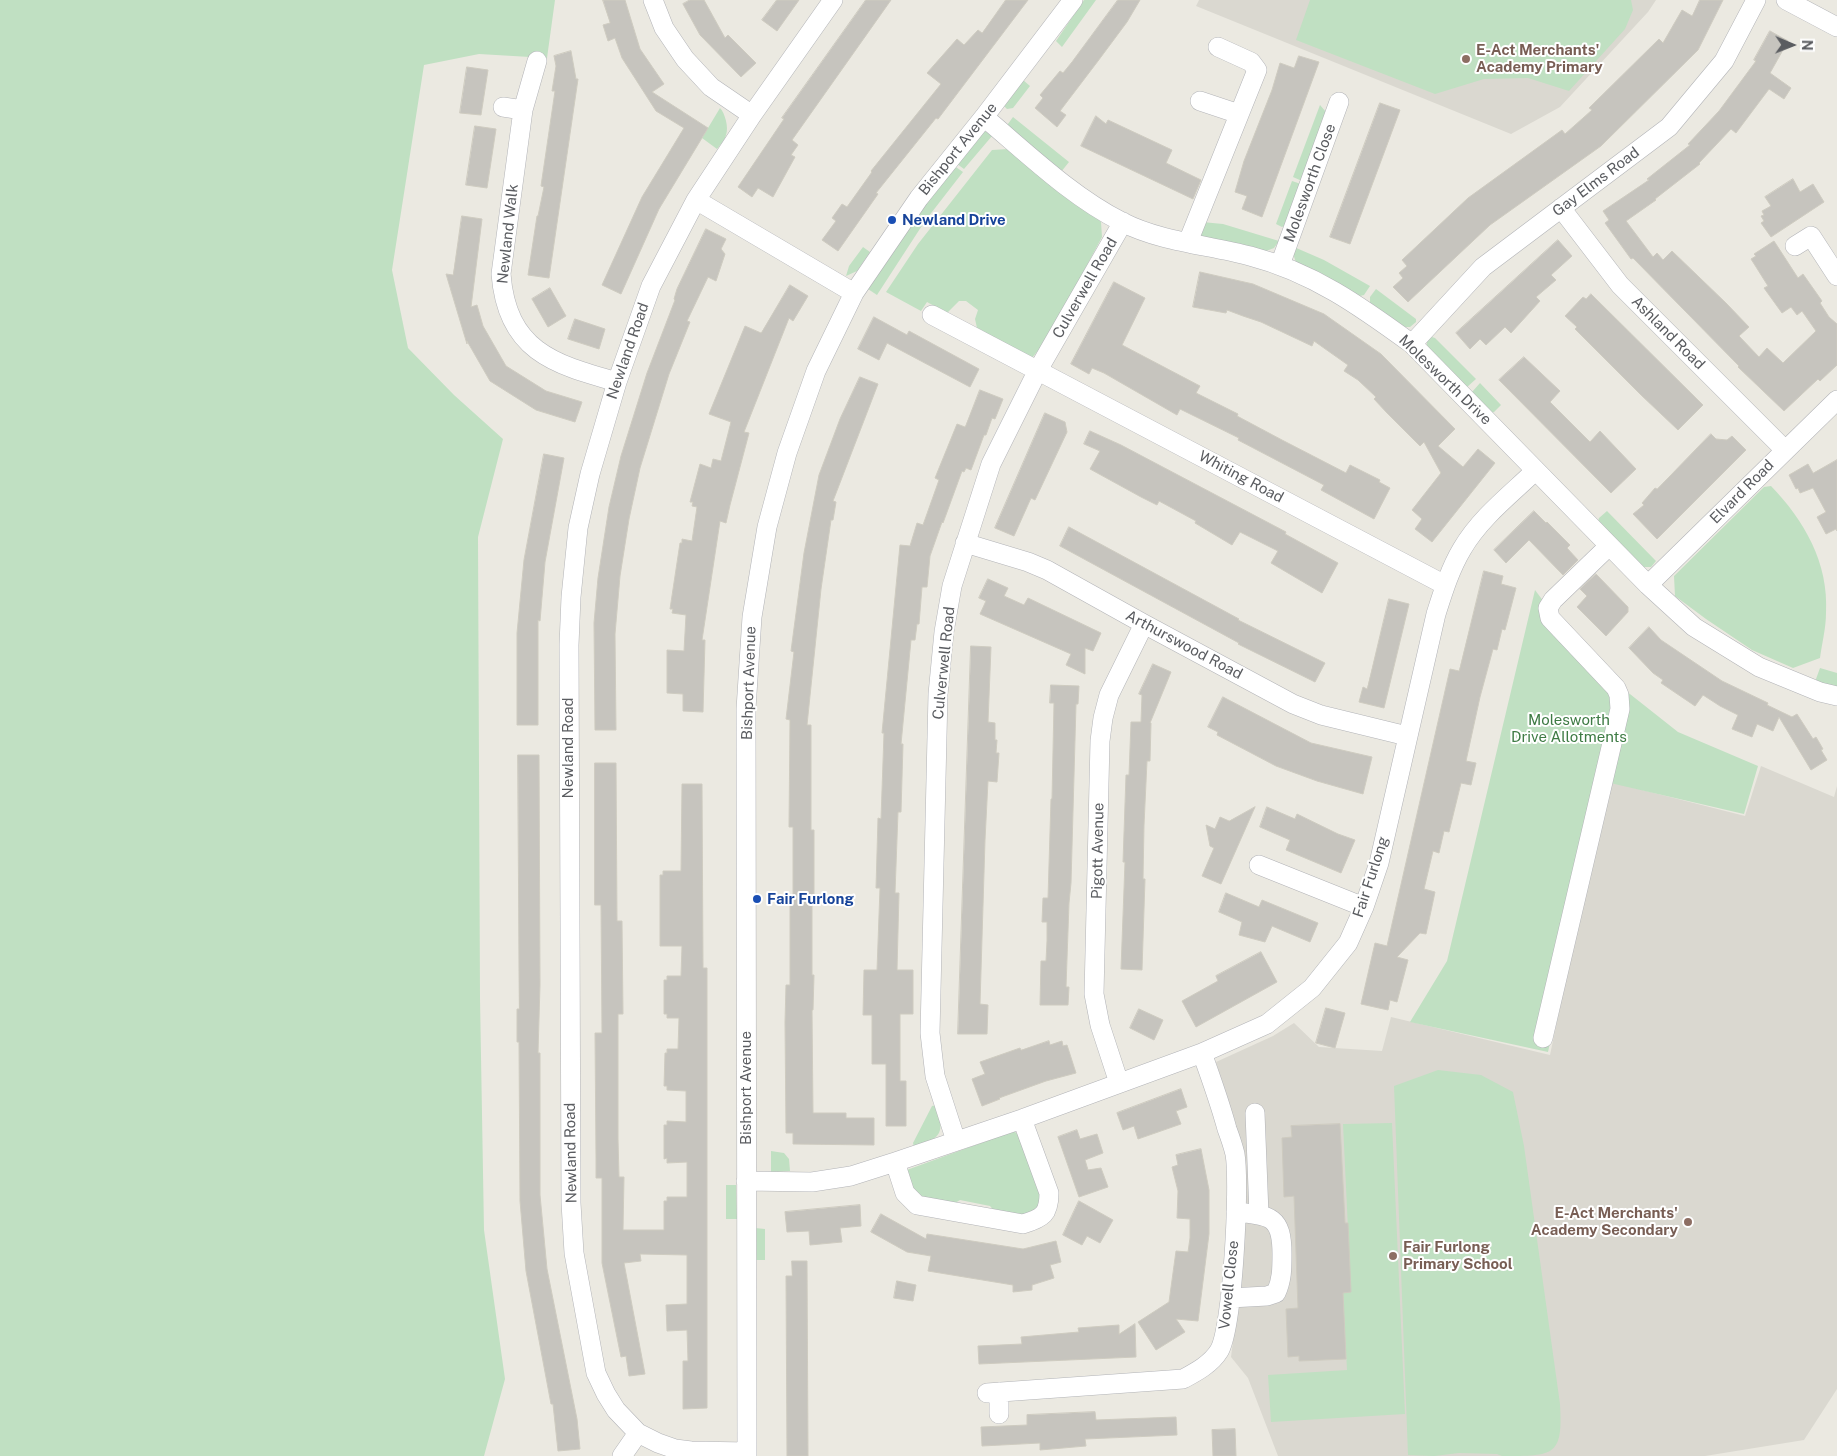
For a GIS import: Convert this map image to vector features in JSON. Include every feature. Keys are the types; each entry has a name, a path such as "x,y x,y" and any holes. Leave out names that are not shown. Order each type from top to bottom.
{"street":[{"path":"653,0 664,28 685,59 711,87 752,116"},
{"name":"Newland Road","path":"747,1454 675,1449 638,1433 616,1410 596,1373 574,1254 570,1203 568,744 571,597 580,519 590,474 616,382 651,286 696,200 833,0"},
{"name":"Bishport Avenue","path":"747,1454 746,709 752,617 767,527 787,453 816,370 854,293 919,198 984,117 1073,0"},
{"name":"Gay Elms Road","path":"1412,344 1482,267 1669,127 1721,65 1756,0"},
{"path":"1786,0 1837,27"},
{"path":"1188,242 1257,70 1251,62 1218,47"},
{"name":"Newland Walk","path":"537,61 523,110 501,274 502,295 514,325 533,348 561,364 616,382"},
{"path":"1200,102 1239,114"},
{"name":"Molesworth Close","path":"1280,265 1339,102"},
{"path":"504,107 523,110"},
{"name":"Molesworth Drive","path":"984,117 1072,190 1123,222 1169,239 1250,256 1280,265 1325,284 1378,319 1412,344 1609,546 1694,627 1759,666 1820,692 1837,696"},
{"path":"696,200 854,293"},
{"name":"Ashland Road","path":"1561,208 1620,284 1785,450"},
{"name":"Culverwell Road","path":"956,1141 935,1076 930,1024 938,694 944,632 951,595 965,543 991,464 1038,370 1123,222"},
{"path":"1795,246 1817,232 1837,276"},
{"name":"Whiting Road","path":"932,315 1445,585"},
{"name":"Elvard Road","path":"1648,585 1837,400"},
{"name":"Fair Furlong","path":"746,1181 812,1182 851,1176 1022,1119 1202,1053 1267,1024 1312,988 1348,943 1364,907 1379,862 1436,614 1445,585 1462,549 1482,522 1535,470"},
{"name":"Arthurswood Road","path":"965,543 1028,562 1047,570 1293,704 1321,715 1408,736"},
{"path":"1543,1038 1620,709 1619,695 1616,688 1550,618 1548,608 1553,600 1609,546"},
{"name":"Pigott Avenue","path":"1119,1083 1100,1025 1094,994 1100,741 1109,695 1144,624"},
{"path":"1259,865 1364,907"},
{"name":"Vowell Close","path":"999,1414 993,1393 1183,1379 1201,1370 1219,1351 1225,1331 1230,1298 1236,1212 1235,1155 1218,1096 1202,1053"},
{"path":"1255,1113 1258,1214"},
{"path":"895,1162 905,1193 917,1205 1023,1224 1033,1221 1043,1216 1049,1206 1049,1193 1022,1119"},
{"path":"1230,1298 1268,1296 1276,1293 1282,1281 1282,1237 1279,1227 1271,1219 1258,1214 1236,1212"},
{"path":"622,1456 638,1433"}],"shaded area":[{"name":"E-Act Merchants' Academy Primary","path":"1199,0 1656,0 1648,12 1560,107 1511,134 1196,6"},
{"path":"1761,766 1834,797 1837,786 1837,1389 1804,1440 1705,1456 1278,1456 1248,1378 1231,1357 1240,1286 1242,1151 1216,1062 1273,1036 1294,1023 1319,1047 1382,1051 1391,1017 1550,1055 1607,781 1745,816"}],"green space":[{"path":"0,0 555,0 547,58 479,54 424,65 392,270 408,348 454,395 503,439 478,537 480,998 484,1230 505,1379 484,1456 0,1456"},
{"path":"1084,0 1096,0 1062,47 1056,41"},
{"name":"E-Act Merchants' Academy Primary","path":"1310,0 1631,0 1633,10 1625,29 1569,91 1528,78 1484,79 1435,94 1296,40"},
{"path":"1023,80 1030,86 1013,108 1007,109 1003,105"},
{"path":"1320,105 1326,112 1302,181 1293,177"},
{"path":"720,108 726,121 727,132 725,139 717,149 702,138"},
{"path":"1013,117 1069,162 1061,172 1005,128"},
{"path":"982,131 992,136 964,169 953,161"},
{"path":"1009,149 1091,210 1101,222 1102,237 1048,338 1032,358 977,328 975,319 978,310 966,301 959,301 947,313 927,302 921,311 886,292 918,244 992,150"},
{"path":"950,163 963,172 925,221 877,295 868,289"},
{"path":"1292,181 1301,184 1286,225 1282,227 1276,224"},
{"path":"1202,222 1223,224 1279,241 1274,248 1266,251 1199,237"},
{"path":"863,247 870,252 857,271 846,276 849,266"},
{"path":"1294,247 1324,260 1370,286 1364,295 1360,296 1296,263 1293,253"},
{"path":"1376,289 1416,319 1416,322 1410,327 1405,327 1370,304 1370,297"},
{"path":"1432,337 1476,379 1466,388 1427,348 1427,341"},
{"path":"1480,383 1501,405 1489,414 1470,396"},
{"path":"1771,486 1804,528 1819,560 1826,595 1825,624 1820,658 1793,668 1752,650 1675,596 1674,576 1764,487"},
{"path":"1607,511 1656,561 1651,567 1643,567 1597,524 1599,518"},
{"name":"Molesworth Drive Allotments","path":"1535,590 1562,626 1616,683 1678,732 1758,766 1744,814 1606,782 1548,1052 1410,1022 1447,961"},
{"path":"1820,668 1837,673 1837,688 1817,683 1816,679"},
{"path":"1438,1070 1481,1075 1513,1092 1524,1146 1560,1404 1560,1434 1552,1450 1544,1453 1520,1456 1459,1453 1434,1456 1408,1455 1394,1086"},
{"path":"936,1105 940,1122 939,1133 931,1141 914,1147 913,1143 932,1106"},
{"path":"1392,1123 1405,1414 1271,1422 1268,1375 1347,1370 1343,1293 1351,1292 1343,1124"},
{"path":"1015,1132 1020,1136 1040,1191 1040,1207 1024,1218 996,1213 990,1206 960,1200 950,1206 920,1201 904,1171"},
{"path":"771,1151 784,1153 789,1159 790,1171 771,1172"},
{"path":"726,1185 736,1185 737,1219 726,1219"},
{"path":"755,1228 765,1229 765,1260 755,1260"}],"building":[{"path":"603,0 625,0 640,49 664,84 652,92 708,128 659,209 621,294 602,285 642,197 684,128 656,111 622,58 615,38 608,41 603,25 610,23"},
{"path":"690,0 704,0 725,38 728,35 756,63 741,77 700,35 683,4"},
{"path":"777,0 799,0 777,31 762,20"},
{"path":"866,0 891,0 792,140 798,145 791,155 795,157 773,197 758,188 752,197 738,187 784,119 782,118"},
{"path":"1006,0 1028,0 938,119 936,118 876,193 878,194 838,251 822,240 836,221 832,218 842,204 847,207 871,171 941,84 927,73 957,39 964,45 978,30 982,33"},
{"path":"1118,0 1140,0 1127,22 1060,111 1066,115 1057,127 1035,108 1043,98 1040,95 1060,71 1063,73"},
{"path":"1700,0 1723,0 1698,50 1601,146 1490,225 1408,302 1393,287 1403,278 1399,273 1407,266 1402,260 1468,198 1562,130 1565,134 1592,110 1589,108 1659,39 1663,43 1682,10 1692,16"},
{"path":"1770,31 1788,41 1770,73 1791,88 1784,99 1769,89 1736,133 1731,129 1700,164 1656,200 1626,221 1653,257 1657,253 1663,260 1672,251 1726,303 1749,327 1739,336 1759,357 1767,348 1783,363 1816,331 1802,311 1797,315 1791,307 1782,313 1764,288 1768,286 1751,259 1756,256 1754,254 1774,241 1798,278 1803,274 1822,301 1820,303 1829,317 1837,324 1837,365 1820,381 1818,379 1784,411 1738,367 1633,258 1631,259 1605,223 1609,220 1603,211 1649,180 1647,179 1690,145 1688,144 1719,111 1756,61 1754,60"},
{"path":"571,51 576,79 578,79 549,278 528,275 537,216 544,187 541,186 555,91 552,91 556,66 554,56"},
{"path":"1299,56 1319,62 1262,217 1242,209 1247,196 1235,192 1244,161 1272,90 1280,63 1294,68"},
{"path":"467,67 488,70 481,115 460,113"},
{"path":"1380,103 1400,110 1350,244 1330,237"},
{"path":"1096,116 1106,124 1108,120 1172,150 1166,163 1201,180 1193,199 1081,146"},
{"path":"475,126 496,129 487,188 466,185"},
{"path":"1793,179 1800,192 1813,184 1824,202 1771,237 1761,223 1764,221 1761,216 1764,215 1762,211 1771,206 1765,197"},
{"path":"462,216 482,219 471,307 477,305 483,326 506,366 546,391 582,402 575,422 536,410 490,381 467,341 467,344 446,274 453,275"},
{"path":"706,229 726,239 721,249 725,254 716,281 708,277 687,321 690,322 669,374 640,468 629,519 620,576 615,634 616,730 595,730 594,623 598,578 609,507 621,456 647,373 675,300 677,289"},
{"path":"1558,240 1572,256 1551,275 1556,280 1536,297 1540,301 1511,333 1505,327 1486,345 1480,339 1470,349 1456,333"},
{"path":"1200,272 1253,284 1324,314 1381,354 1455,429 1438,446 1463,467 1478,449 1495,463 1432,542 1415,529 1422,519 1412,510 1441,473 1424,442 1420,446 1374,399 1376,397 1358,380 1344,371 1348,365 1314,341 1312,346 1261,322 1227,310 1226,313 1193,307"},
{"path":"1114,282 1145,298 1122,345 1200,386 1196,393 1238,414 1237,416 1282,440 1346,473 1350,465 1380,480 1379,482 1390,488 1374,519 1321,490 1324,485 1238,440 1239,438 1180,409 1177,415 1104,373 1092,368 1089,374 1071,364"},
{"path":"790,285 808,296 793,321 789,318 744,432 749,433 726,523 720,521 702,640 705,640 703,712 683,711 683,694 667,693 667,650 684,651 686,615 672,613 673,609 670,609 680,543 682,543 682,539 692,541 697,507 692,506 693,502 690,502 700,464 711,468 713,459 721,461 731,422 709,414 745,326 761,333"},
{"path":"550,288 566,316 548,327 532,299"},
{"path":"1591,294 1703,405 1678,430 1575,329 1577,327 1565,316 1583,297 1586,299"},
{"path":"874,317 907,335 909,331 979,369 970,387 887,343 879,360 858,349"},
{"path":"575,319 605,329 599,349 568,339"},
{"path":"1524,357 1560,391 1550,402 1590,442 1600,431 1636,469 1611,493 1499,380"},
{"path":"860,377 878,384 833,501 836,502 833,520 831,520 821,589 807,725 811,725 811,830 814,830 814,898 812,898 812,975 814,975 812,1010 813,1113 846,1113 846,1118 874,1118 874,1145 793,1144 793,1133 786,1133 785,1022 786,985 790,985 790,903 793,903 793,827 789,827 790,720 786,719 794,652 791,651 804,553 819,475 840,419"},
{"path":"980,390 1003,399 995,419 992,418 986,435 984,435 971,470 966,468 964,472 962,471 942,522 930,556 927,587 922,587 919,624 917,624 915,640 911,640 901,744 903,744 901,812 898,812 895,893 899,893 897,970 913,970 913,1014 900,1014 900,1081 906,1081 906,1126 886,1126 886,1064 872,1064 872,1015 863,1015 864,970 877,970 880,888 876,888 878,818 881,819 884,733 882,733 900,545 910,546 917,523 923,525 939,480 935,478 957,424 965,427"},
{"path":"1045,413 1065,422 1067,432 1035,500 1031,498 1014,536 995,528"},
{"path":"1090,431 1121,445 1286,532 1285,534 1338,563 1322,593 1271,563 1278,551 1240,532 1232,545 1195,523 1196,521 1159,501 1157,505 1090,469 1100,451 1084,444"},
{"path":"1711,434 1716,439 1727,440 1732,436 1746,450 1657,539 1633,514 1644,505 1642,503 1655,488 1657,489"},
{"path":"544,454 564,458 545,562 540,621 538,620 538,725 517,725 517,633 524,560"},
{"path":"1837,460 1837,531 1836,529 1826,534 1817,517 1826,512 1813,488 1800,493 1789,475 1808,464 1813,473"},
{"path":"1534,511 1570,545 1567,548 1578,560 1563,575 1529,540 1506,563 1494,550"},
{"path":"1069,527 1238,620 1325,663 1315,682 1238,644 1060,546"},
{"path":"1484,571 1503,576 1501,584 1516,588 1505,630 1502,629 1497,650 1493,649 1480,697 1466,761 1476,763 1471,785 1461,783 1449,832 1444,831 1439,853 1433,851 1424,889 1435,892 1426,934 1420,933 1397,957 1408,960 1397,1002 1390,1000 1388,1010 1361,1004 1375,943 1387,946 1450,669 1459,671"},
{"path":"1596,574 1628,607 1628,612 1606,636 1577,607 1587,596 1580,589"},
{"path":"988,579 1008,588 1004,596 1024,605 1028,598 1101,633 1093,651 1085,648 1085,674 1066,665 1071,654 980,614 986,601 979,598"},
{"path":"1389,599 1409,604 1384,708 1359,702 1363,687 1367,689"},
{"path":"1649,627 1661,640 1722,681 1792,717 1797,714 1813,739 1816,737 1827,760 1811,770 1779,717 1773,731 1757,724 1752,737 1732,729 1738,715 1703,695 1695,706 1661,683 1663,680 1653,673 1629,648"},
{"path":"971,646 991,647 988,722 995,723 996,753 999,753 997,782 988,781 985,840 980,1004 988,1005 987,1034 958,1034"},
{"path":"1153,664 1171,672 1150,723 1150,761 1147,761 1144,825 1143,879 1145,879 1142,970 1121,969 1126,775 1129,775 1131,722 1141,722 1142,695 1139,694"},
{"path":"1051,685 1079,686 1078,704 1076,704 1066,987 1069,987 1068,1005 1040,1005 1041,961 1046,961 1047,922 1042,922 1043,898 1048,898 1052,799 1054,703 1050,703"},
{"path":"1223,697 1311,743 1372,757 1363,794 1317,781 1276,766 1217,735 1218,732 1208,727"},
{"path":"518,755 539,755 540,985 538,1053 540,1053 540,1195 547,1269 577,1419 580,1449 558,1451 553,1404 551,1404 526,1271 520,1201 519,1042 517,1042 517,1009 519,1009"},
{"path":"595,763 616,763 617,921 622,921 623,1014 618,1014 618,1139 619,1177 624,1177 623,1230 664,1230 664,1201 667,1201 667,1197 687,1197 687,1162 667,1163 667,1158 664,1159 664,1125 667,1125 667,1121 686,1122 686,1091 667,1090 667,1086 664,1086 665,1053 667,1053 667,1049 678,1049 679,1018 667,1018 667,1014 664,1014 664,980 667,980 667,976 681,976 682,946 660,946 660,875 663,875 663,871 681,871 682,784 702,784 703,968 707,968 707,1408 683,1409 683,1361 688,1361 687,1330 667,1331 666,1305 687,1304 687,1255 640,1254 641,1261 624,1263 645,1374 629,1376 626,1356 621,1357 602,1263 602,1178 596,1178 595,1033 602,1033 601,905 595,905"},
{"path":"1255,807 1221,884 1202,876 1214,848 1210,846 1206,825 1215,829 1220,817 1229,821"},
{"path":"1267,807 1295,819 1297,814 1355,840 1341,873 1286,850 1290,840 1260,827"},
{"path":"1226,893 1259,907 1262,900 1318,923 1310,942 1272,926 1265,942 1239,935 1242,922 1219,912"},
{"path":"1261,952 1277,982 1196,1027 1182,1001 1218,981 1216,976"},
{"path":"1326,1008 1345,1013 1335,1048 1316,1043"},
{"path":"1139,1009 1163,1020 1154,1040 1130,1028"},
{"path":"1049,1041 1050,1045 1062,1041 1063,1046 1067,1045 1076,1073 1046,1081 982,1106 972,1079 985,1074 980,1062 1020,1048 1021,1050"},
{"path":"1181,1089 1187,1107 1176,1111 1181,1124 1138,1139 1134,1126 1123,1130 1117,1113"},
{"path":"1340,1124 1345,1223 1348,1223 1351,1292 1343,1293 1346,1359 1299,1361 1299,1356 1288,1357 1286,1309 1298,1308 1294,1196 1284,1197 1282,1138 1292,1137 1291,1126"},
{"path":"1077,1130 1080,1139 1097,1134 1103,1153 1085,1160 1088,1170 1101,1168 1108,1187 1079,1197 1058,1137"},
{"path":"1201,1149 1209,1190 1209,1234 1198,1321 1176,1319 1185,1332 1156,1350 1138,1322 1169,1302 1176,1251 1188,1252 1190,1238 1190,1219 1177,1218 1178,1191 1172,1167 1178,1165 1176,1155"},
{"path":"1079,1201 1113,1220 1100,1243 1087,1236 1082,1245 1063,1235"},
{"path":"860,1205 861,1226 840,1228 842,1242 810,1245 809,1231 787,1232 785,1212"},
{"path":"881,1214 926,1239 927,1234 1023,1249 1056,1241 1061,1262 1050,1265 1054,1278 1032,1285 1032,1290 1013,1292 1013,1285 928,1271 931,1256 907,1252 871,1232"},
{"path":"792,1261 807,1261 808,1456 787,1456 786,1276 792,1276"},
{"path":"897,1281 916,1285 913,1301 894,1298"},
{"path":"1135,1324 1136,1357 979,1364 978,1346 1022,1344 1021,1337 1079,1332 1078,1328 1119,1325 1119,1334"},
{"path":"1095,1412 1096,1420 1176,1417 1177,1435 1085,1439 1086,1446 1040,1450 1040,1443 982,1446 981,1427 1027,1425 1027,1415"},
{"path":"1235,1429 1236,1456 1213,1456 1212,1430"}],"place":[{"name":"E-Act Merchants' Academy Primary","path":"1466,59"},
{"name":"Newland Drive","path":"892,220"},
{"name":"Fair Furlong","path":"757,899"},
{"name":"E-Act Merchants' Academy Secondary","path":"1688,1222"},
{"name":"Fair Furlong Primary School","path":"1393,1256"}]}
